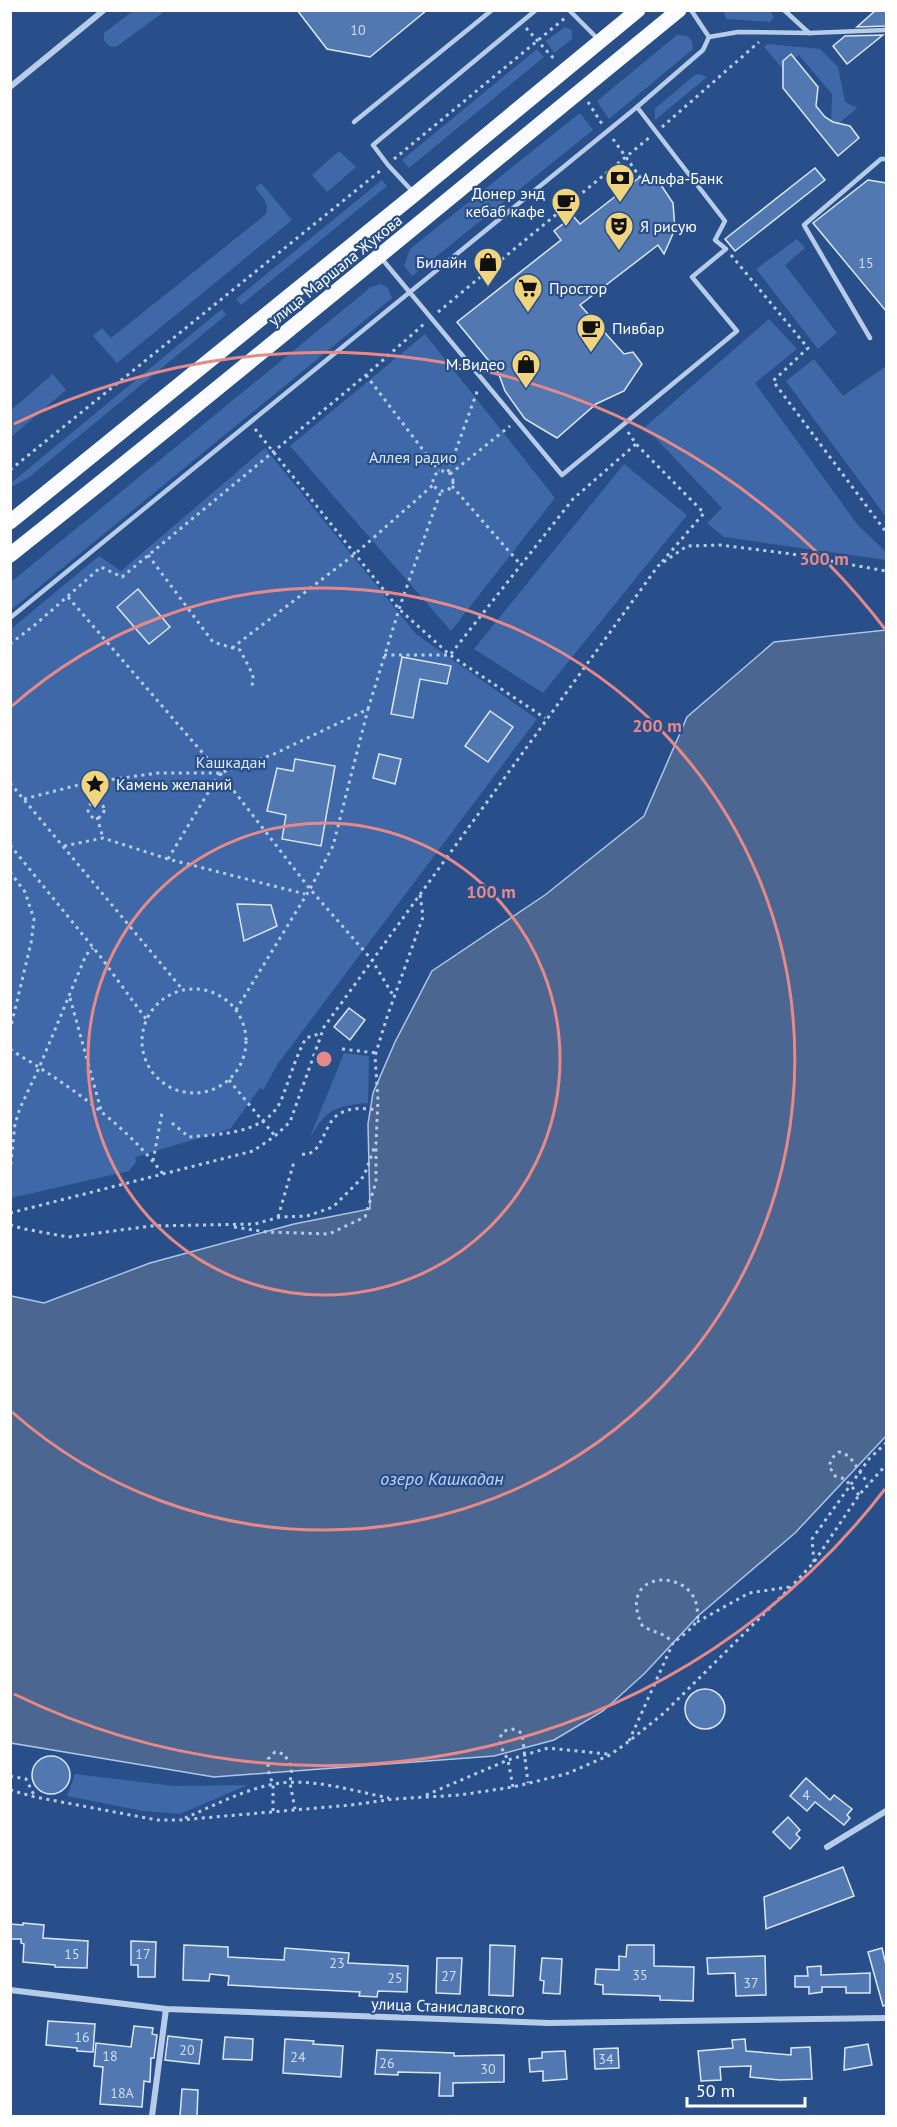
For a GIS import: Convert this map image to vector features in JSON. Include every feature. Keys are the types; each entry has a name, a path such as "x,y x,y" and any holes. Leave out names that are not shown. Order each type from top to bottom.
{"main road":[{"name":"улица Маршала Жукова","path":"18,515 415,194 638,10"},
{"name":"улица Маршала Жукова","path":"10,555 380,257 679,10"}],"street":[{"path":"10,87 104,10"},
{"path":"827,1847 886,1811"},
{"name":"улица Станиславского","path":"10,1990 166,2009 549,2023 886,2018"},
{"path":"152,2116 166,2009"}],"lane":[{"path":"354,123 492,10"},
{"path":"415,194 373,145 536,10"},
{"path":"691,10 709,37"},
{"path":"784,10 810,33"},
{"path":"570,11 601,42"},
{"path":"709,37 738,32 810,33 886,30"},
{"path":"10,618 637,106 703,50 709,37"},
{"path":"380,257 562,475 737,331 692,277 726,249 715,240 725,221 637,106"},
{"path":"870,338 804,225 881,159 886,159"}],"path":[{"path":"10,470 388,165 570,11"},
{"path":"10,644 101,567 122,577 658,131 771,32"},
{"path":"726,249 808,348 773,381 886,532"},
{"path":"366,375 439,471 449,473 517,421"},
{"path":"433,485 441,491 452,486 453,480 449,473 482,379"},
{"path":"250,423 399,609 450,656 546,719"},
{"path":"10,1213 253,1151 290,1122 324,1027 658,566 704,513 636,444 573,500 450,656"},
{"path":"231,648 355,554 433,485 434,475 439,471"},
{"path":"452,486 521,565"},
{"path":"236,1010 333,846 384,655 441,491"},
{"path":"658,566 687,546 720,545 792,554 886,571"},
{"path":"148,555 213,642 240,650 253,675 252,688"},
{"path":"68,597 220,773 310,888 372,960 394,997"},
{"path":"384,655 450,656"},
{"path":"24,799 92,783 158,773 220,773 274,754 368,709"},
{"path":"168,859 220,773"},
{"path":"10,783 183,990"},
{"path":"92,783 94,802"},
{"path":"94,802 101,804 103,808 102,815 98,817 92,817 89,813 90,805 94,802"},
{"path":"98,817 103,838"},
{"path":"64,846 103,838 168,859 306,894"},
{"path":"10,845 93,948 146,1019"},
{"path":"10,872 25,892 34,919 31,943 10,1030"},
{"path":"226,1226 267,1232 329,1234 365,1217 376,1182 376,1053 423,917 420,893"},
{"path":"10,1172 15,1124 20,1108 70,997 86,955 93,948"},
{"path":"198,989 212,992 225,999 236,1010 243,1023 246,1054 239,1068 229,1080 215,1089 200,1093 184,1093 156,1078 147,1065 142,1050 142,1034 146,1019 155,1005 183,990 198,989"},
{"path":"70,997 102,1112"},
{"path":"172,1123 189,1137 237,1132 262,1121 281,1101 296,1056 306,1038 322,1033"},
{"path":"10,1049 119,1125 163,1174"},
{"path":"342,1050 376,1053"},
{"path":"229,1080 275,1136"},
{"path":"302,1154 307,1155 317,1149 327,1127 337,1115 353,1109 377,1110"},
{"path":"153,1161 162,1113"},
{"path":"10,1225 68,1237 151,1226 226,1226 307,1216 333,1207 364,1176 376,1143"},
{"path":"278,1218 294,1162"},
{"path":"814,1562 812,1539 869,1459 886,1443"},
{"path":"859,1495 844,1479 835,1476 829,1466 832,1458 839,1452 845,1453 852,1458 859,1472 870,1483"},
{"path":"10,1790 35,1797 157,1820 180,1820 351,1805 424,1796 460,1795 513,1787 566,1774 610,1755 664,1713 814,1562 859,1495 886,1465"},
{"path":"673,1643 666,1636 643,1627 636,1614 640,1592 647,1583 658,1580 675,1581 696,1600 697,1622"},
{"path":"628,1742 673,1643 697,1622 749,1593 791,1587"},
{"path":"513,1787 508,1760 500,1745 500,1737 504,1731 512,1729 522,1733 528,1783"},
{"path":"424,1796 508,1760 548,1748 610,1755"},
{"path":"273,1811 273,1785 268,1770 268,1759 275,1752 284,1754 292,1767 290,1784 295,1809"},
{"path":"10,1776 26,1779 35,1797"},
{"path":"180,1820 250,1791 273,1785 313,1783 394,1799"}],"green space":[{"path":"723,10 770,11 774,17 770,22 726,19"},
{"path":"133,11 165,11 116,47 109,46 104,40 104,33"},
{"path":"565,27 572,30 572,39 554,53 546,41"},
{"path":"677,35 687,36 692,41 693,49 609,119 597,101"},
{"path":"768,44 820,49 838,67 845,102 857,108 831,130 832,94 799,55 782,68 764,47"},
{"path":"537,49 544,57 409,168 402,160"},
{"path":"699,74 707,77 655,120 655,109"},
{"path":"580,113 593,130 412,276 404,266 410,249"},
{"path":"339,151 356,167 327,192 312,175"},
{"path":"382,180 387,186 241,305 236,299"},
{"path":"261,183 292,220 117,363 93,336 102,328 111,338 265,215 266,204 255,188"},
{"path":"797,239 805,248 785,265 837,333 818,349 756,269"},
{"path":"381,284 388,288 392,298 11,610 11,582 371,287"},
{"path":"222,309 226,315 28,478 11,487 11,483"},
{"path":"769,319 797,349 755,383 857,524 886,552 886,560 724,537 707,523 722,508 645,427"},
{"name":"Аллея радио","path":"425,334 555,498 451,631 290,446"},
{"path":"814,359 843,396 886,366 886,517 786,381"},
{"path":"53,374 66,390 11,437 11,410"},
{"name":"Кашкадан","path":"265,448 416,634 537,719 277,1065 263,1090 260,1088 230,1129 135,1157 136,1162 129,1171 11,1198 11,629 99,556 121,571"},
{"path":"624,464 687,515 543,693 474,649"},
{"path":"344,1053 369,1056 368,1103 346,1106 331,1112 325,1116 308,1142"},
{"path":"75,1774 174,1786 248,1785 180,1814 143,1811 67,1796"}],"water":[{"name":"озеро Кашкадан","path":"886,630 886,1436 795,1533 698,1616 645,1673 603,1711 554,1740 494,1756 214,1777 11,1743 11,1296 44,1303 150,1263 294,1224 370,1209 368,1124 373,1093 395,1042 432,971 545,895 644,816 687,717 774,642"}],"building":[{"path":"297,10 427,10 370,57 327,49"},
{"path":"876,10 886,10 886,26 857,27"},
{"path":"883,35 847,64 833,46 845,36"},
{"path":"791,54 818,87 816,106 825,117 833,122 850,126 859,138 838,156 783,88 783,61"},
{"path":"815,168 825,180 735,251 725,239"},
{"name":"Простор","path":"640,177 659,182 673,203 675,229 664,254 658,245 580,305 624,354 633,352 642,364 624,391 596,404 557,438 525,419 505,391 498,372 457,322 561,240 554,231 573,216 580,224"},
{"path":"868,180 886,183 886,311 813,223"},
{"path":"138,589 170,627 149,644 117,607"},
{"path":"402,657 451,666 447,684 420,679 413,718 391,714"},
{"path":"490,711 513,727 488,762 465,746"},
{"path":"379,754 401,759 395,784 373,778"},
{"path":"295,759 335,766 321,846 282,839 286,815 267,811 277,768 293,771"},
{"path":"237,904 271,905 277,926 244,941"},
{"path":"349,1008 365,1020 350,1040 334,1027"},
{"path":"705,1689 719,1695 725,1709 719,1723 705,1729 691,1723 685,1709 691,1695"},
{"path":"51,1756 64,1762 70,1775 64,1788 51,1794 38,1788 32,1775 38,1762"},
{"path":"806,1778 830,1800 834,1795 852,1809 847,1815 850,1818 844,1825 815,1802 807,1811 790,1796"},
{"path":"788,1817 800,1830 796,1834 800,1838 790,1849 773,1832"},
{"path":"843,1867 854,1896 766,1929 764,1897"},
{"path":"23,1923 44,1925 43,1938 88,1941 87,1968 55,1967 55,1965 23,1962 24,1944 21,1943 21,1939 10,1939 10,1924 23,1925"},
{"path":"131,1941 156,1942 155,1977 138,1977 138,1965 131,1965"},
{"path":"184,1945 228,1947 228,1957 284,1960 285,1948 349,1953 348,1963 408,1966 407,1992 378,1991 377,1997 359,1996 360,1992 228,1985 229,1976 210,1974 209,1981 183,1980"},
{"path":"490,1945 515,1946 513,1996 489,1995"},
{"path":"627,1945 654,1945 654,1966 694,1967 693,2001 660,2000 660,1996 603,1994 603,1985 595,1984 596,1969 619,1970 619,1956 626,1957"},
{"path":"882,1948 886,1965 886,2005 883,2006 868,1952"},
{"path":"765,1956 766,1995 736,1996 735,1973 708,1974 707,1958"},
{"path":"437,1958 462,1958 460,1994 436,1993"},
{"path":"542,1958 562,1959 560,1994 543,1993 544,1981 540,1980"},
{"path":"821,1966 821,1975 870,1973 870,1993 846,1993 846,1987 822,1987 822,1992 809,1994 809,1987 795,1987 795,1976 808,1976 807,1967"},
{"path":"48,2021 95,2024 93,2052 46,2045"},
{"path":"134,2026 153,2028 152,2034 157,2035 154,2058 151,2058 150,2082 144,2081 142,2107 100,2104 103,2067 94,2066 96,2043 131,2047"},
{"path":"168,2036 202,2040 199,2064 165,2060"},
{"path":"225,2037 253,2039 252,2060 223,2059"},
{"path":"285,2039 343,2046 341,2077 283,2073"},
{"path":"745,2039 746,2051 791,2055 791,2048 810,2047 812,2079 780,2080 750,2077 751,2066 720,2067 721,2080 701,2081 698,2051 733,2048 732,2040"},
{"path":"868,2044 872,2065 844,2070 845,2048"},
{"path":"618,2048 619,2068 595,2069 594,2049"},
{"path":"377,2050 454,2053 454,2056 504,2055 504,2082 453,2083 453,2096 439,2096 440,2073 375,2074"},
{"path":"565,2051 567,2079 543,2081 543,2071 530,2072 529,2059 542,2058 542,2052"},
{"path":"182,2089 198,2090 197,2116 180,2116"}],"place":[{"name":"Альфа-Банк","path":"620,204"},
{"name":"Донер энд кебаб кафе","path":"566,228"},
{"name":"Я рисую","path":"619,252"},
{"name":"Билайн","path":"488,288"},
{"name":"Простор","path":"528,314"},
{"name":"Пивбар","path":"591,354"},
{"name":"М.Видео","path":"526,390"},
{"name":"Камень желаний","path":"95,810"}]}
